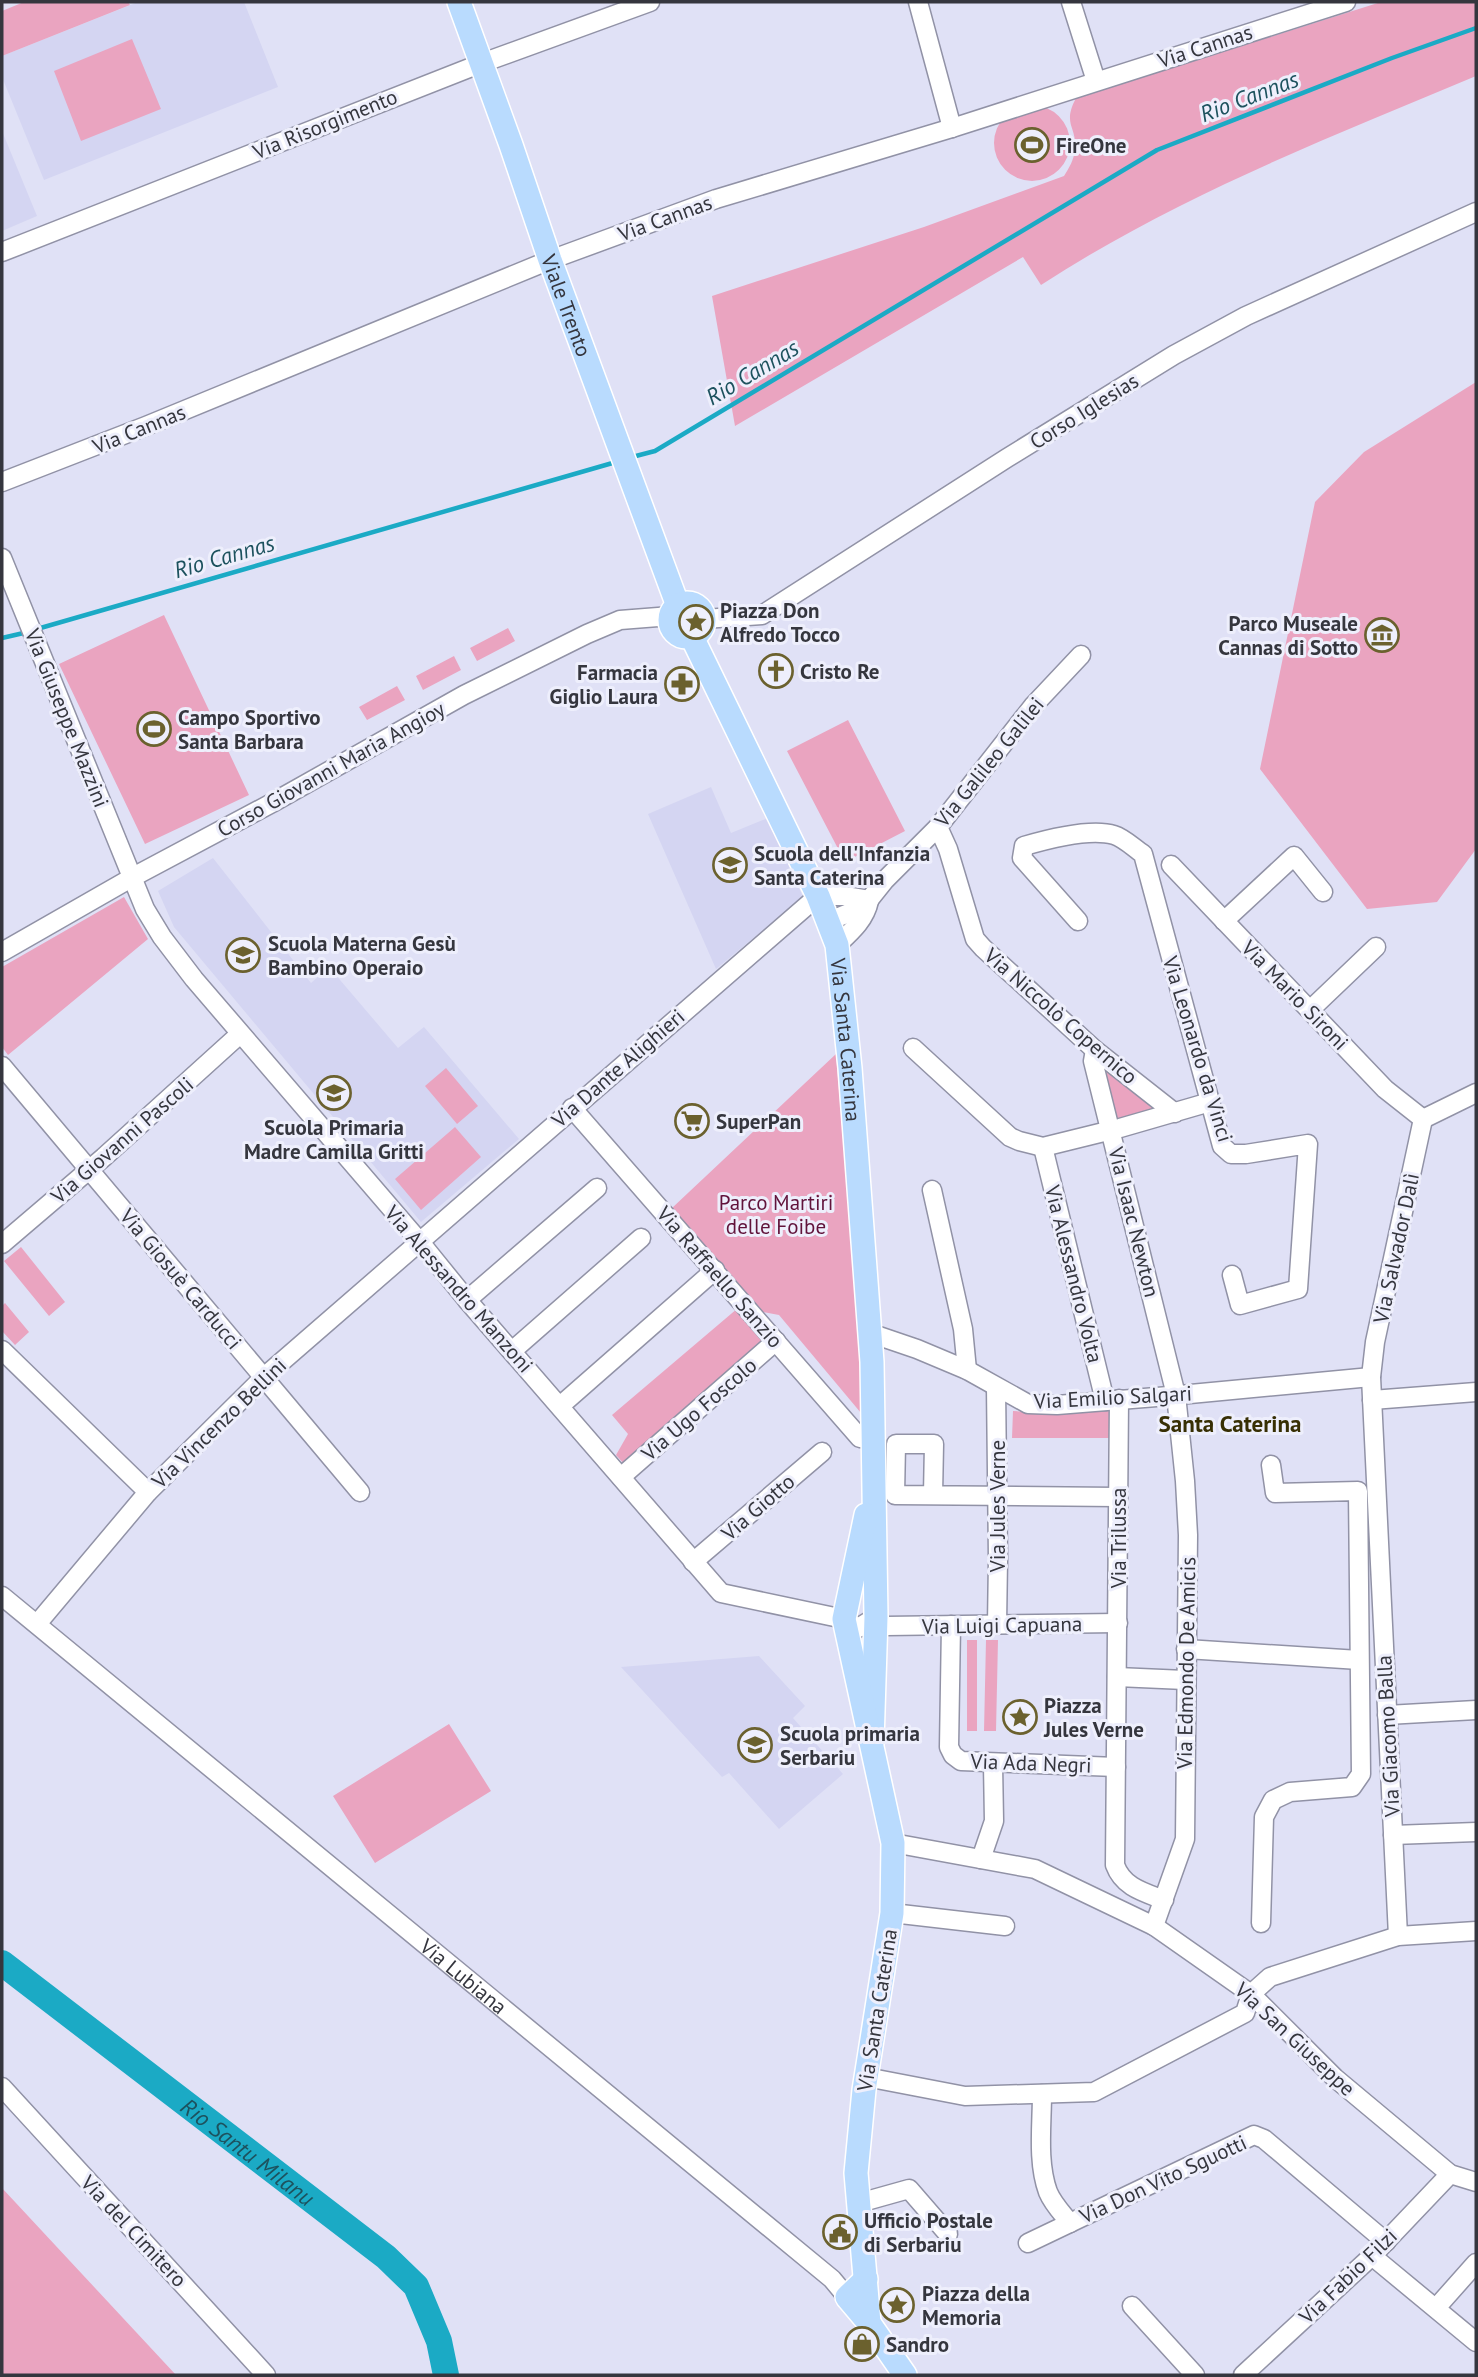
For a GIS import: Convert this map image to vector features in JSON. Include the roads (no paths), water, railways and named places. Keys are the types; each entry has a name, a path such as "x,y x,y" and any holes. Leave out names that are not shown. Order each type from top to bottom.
{"main road":[{"name":"Viale Trento","path":"459,2 550,260 633,481 674,611"},
{"path":"674,611 689,604 695,605 699,609 698,628"},
{"name":"Via Santa Caterina","path":"698,628 838,945 870,1333 881,1621 872,1742"},
{"name":"Via Santa Caterina","path":"869,2323 856,2173 866,2077 892,1913 893,1843 878,1796 872,1742 844,1619 874,1475"},
{"path":"847,2297 866,2279"},
{"name":"Via Lubiana","path":"847,2297 869,2323 905,2375"}],"street":[{"name":"Via Risorgimento","path":"2,252 481,63 650,2"},
{"path":"918,2 952,128"},
{"path":"1071,2 1096,81"},
{"name":"Via Cannas","path":"2,482 158,422 550,260 716,199 952,128 1346,2"},
{"name":"Corso Iglesias","path":"698,628 762,615 1174,355 1246,317 1476,212"},
{"name":"Via Giuseppe Mazzini","path":"2,558 133,877"},
{"name":"Corso Giovanni Maria Angioy","path":"2,952 464,695 620,620 674,611"},
{"name":"Via Galileo Galilei","path":"829,921 856,910 869,900 885,880 938,827 1033,706 1081,655"},
{"name":"Via Niccolò Copernico","path":"938,827 948,849 975,939 1095,1050 1175,1113"},
{"name":"Via Leonardo da Vinci","path":"1078,921 1023,858 1024,846 1096,833 1116,836 1143,854 1222,1146 1231,1154 1246,1154 1308,1144 1298,1289 1240,1305 1232,1275"},
{"path":"1224,921 1294,856 1323,892"},
{"name":"Via Mario Sironi","path":"1171,865 1385,1089 1423,1119"},
{"name":"Via Alessandro Manzoni","path":"133,877 145,909 162,937 194,979 721,1593 844,1619"},
{"path":"818,896 845,896 869,900"},
{"name":"Via Dante Alighieri","path":"420,1242 818,896"},
{"name":"Via Galileo Galilei","path":"838,945 858,925 867,911 869,900"},
{"path":"1310,1010 1376,947"},
{"name":"Via Giovanni Pascoli","path":"2,1244 240,1034"},
{"path":"913,1048 1010,1136 1043,1147 1210,1102"},
{"name":"Via Isaac Newton","path":"1095,1050 1093,1060 1176,1395"},
{"name":"Via Giosuè Carducci","path":"2,1066 360,1492"},
{"path":"1423,1119 1476,1093"},
{"name":"Via Raffaello Sanzio","path":"572,1108 860,1438 872,1439"},
{"name":"Via Salvador Dalì","path":"1371,1377 1375,1342 1423,1119"},
{"name":"Via Alessandro Volta","path":"1043,1147 1112,1400"},
{"path":"467,1300 597,1188"},
{"path":"932,1190 963,1329 967,1370"},
{"path":"512,1350 641,1238"},
{"name":"Via Vincenzo Bellini","path":"37,1623 148,1492 264,1377 420,1242"},
{"path":"560,1406 715,1270"},
{"name":"Via Emilio Salgari","path":"870,1333 967,1370 1028,1404 1057,1405 1371,1377"},
{"name":"Via Ugo Foscolo","path":"621,1477 776,1341"},
{"path":"2,1350 148,1492"},
{"name":"Via Giacomo Balla","path":"1371,1377 1398,1936"},
{"name":"Via Jules Verne","path":"996,1387 997,1625"},
{"path":"1372,1400 1476,1392"},
{"name":"Via Edmondo De Amicis","path":"1154,1926 1185,1839 1187,1521 1176,1395"},
{"name":"Via Trilussa","path":"1112,1400 1117,1497 1118,1623 1115,1865 1119,1876 1131,1886 1164,1900"},
{"name":"Via Giotto","path":"693,1562 822,1452"},
{"path":"1261,1923 1264,1817 1273,1800 1290,1793 1352,1787 1361,1774 1358,1491 1275,1493 1272,1465"},
{"path":"933,1495 1117,1497"},
{"name":"Via Lubiana","path":"2,1596 832,2279 847,2297"},
{"path":"844,1619 858,1628 881,1621"},
{"name":"Via Luigi Capuana","path":"881,1621 951,1625 1118,1623"},
{"name":"Via Ada Negri","path":"951,1625 949,1747 953,1755 961,1761 993,1764 1116,1767"},
{"path":"1186,1649 1359,1660"},
{"path":"1117,1677 1185,1680"},
{"path":"1387,1715 1476,1710"},
{"path":"981,1858 994,1821 993,1764"},
{"path":"1393,1835 1476,1832"},
{"name":"Via San Giuseppe","path":"893,1843 1035,1868 1154,1926 1251,1994 1335,2078 1450,2174"},
{"path":"892,1913 1005,1926"},
{"path":"866,2077 965,2095 1094,2092 1245,2013 1251,1994 1270,1977 1398,1936 1476,1931"},
{"name":"Via del Cimitero","path":"2,2087 266,2375"},
{"name":"Via Don Vito Sguotti","path":"1042,2094 1042,2170 1052,2199 1070,2223"},
{"name":"Via Don Vito Sguotti","path":"1028,2243 1254,2135 1264,2138 1386,2242"},
{"path":"1450,2174 1476,2182"},
{"name":"Via Fabio Filzi","path":"1247,2374 1372,2256 1450,2174"},
{"path":"859,2203 909,2189 948,2234"},
{"path":"1372,2256 1476,2342"},
{"path":"1436,2308 1476,2263"},
{"path":"1132,2306 1195,2375"}],"waterway":[{"name":"Rio Cannas","path":"632,457 655,451 1157,150 1476,28"},
{"name":"Rio Cannas","path":"37,629 616,462"},
{"name":"Rio Cannas","path":"2,638 28,632"},
{"name":"Rio Santu Milanu","path":"2,1963 386,2257 416,2286 439,2341 446,2375"}],"place":[{"name":"FireOne","path":"1032,145"},
{"name":"Piazza Don Alfredo Tocco","path":"696,622"},
{"name":"Parco Museale Cannas di Sotto","path":"1382,635"},
{"name":"Cristo Re","path":"776,671"},
{"name":"Farmacia Giglio Laura","path":"682,684"},
{"name":"Campo Sportivo Santa Barbara","path":"154,729"},
{"name":"Scuola dell'Infanzia Santa Caterina","path":"730,865"},
{"name":"Scuola Materna Gesù Bambino Operaio","path":"243,955"},
{"name":"Scuola Primaria Madre Camilla Gritti","path":"334,1093"},
{"name":"SuperPan","path":"692,1121"},
{"name":"Piazza Jules Verne","path":"1020,1717"},
{"name":"Scuola primaria Serbariu","path":"755,1745"},
{"name":"Ufficio Postale di Serbariu","path":"840,2232"},
{"name":"Piazza della Memoria","path":"897,2305"},
{"name":"Sandro","path":"862,2344"}],"district":[{"name":"Santa Caterina","path":"1230,1423"}],"park label":[{"name":"Parco Martiri delle Foibe","path":"776,1214"}]}
